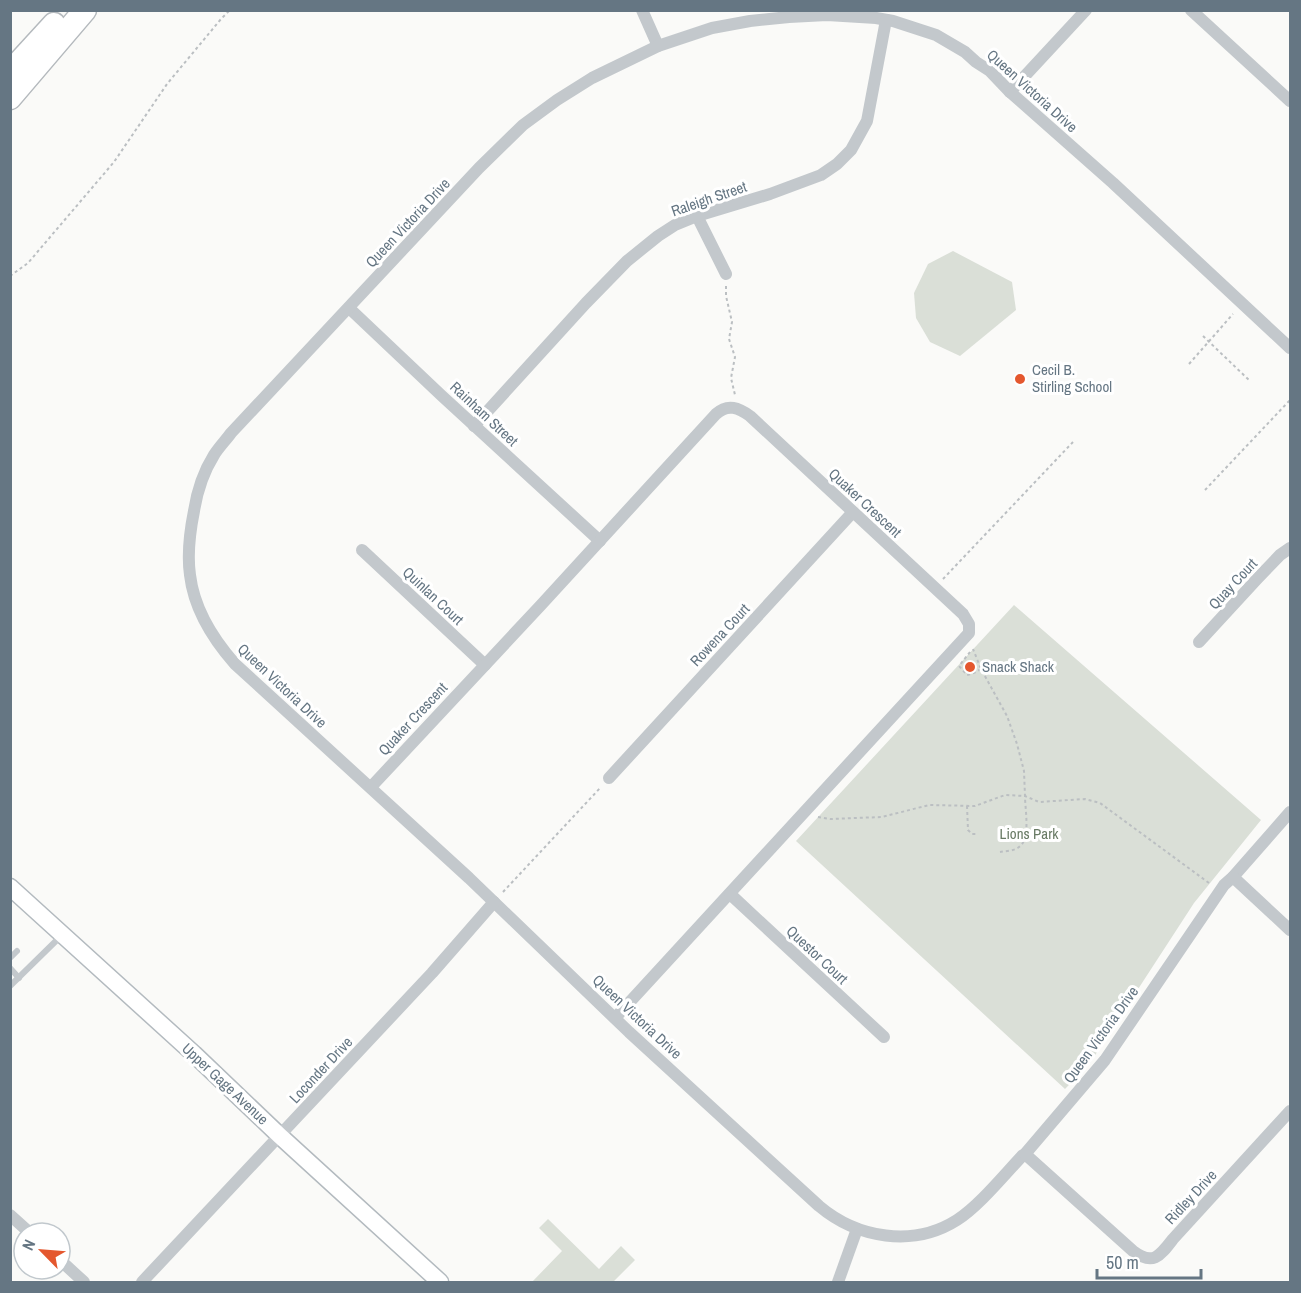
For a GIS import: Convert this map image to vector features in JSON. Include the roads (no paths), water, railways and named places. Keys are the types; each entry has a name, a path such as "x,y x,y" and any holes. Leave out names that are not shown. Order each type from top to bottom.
{"highway":[{"path":"10,72 67,10"},
{"path":"10,98 85,10"}],"main road":[{"name":"Upper Gage Avenue","path":"10,887 440,1282"}],"street":[{"path":"642,10 658,46"},
{"path":"1010,92 1086,10"},
{"path":"1191,10 1290,101"},
{"name":"Queen Victoria Drive","path":"1290,348 1113,183 1010,92 990,71 965,52 936,35 876,18 827,15 760,20 712,28 658,46 592,78 523,125 479,168 231,433 213,456 197,493 191,529 190,571 204,619 213,637 227,656 371,787 615,1018 819,1206 832,1217 857,1229 885,1235 912,1237 944,1227 960,1219 972,1209 1025,1154 1105,1060 1221,890 1290,812"},
{"name":"Raleigh Street","path":"474,426 586,303 627,261 658,236 675,225 697,216 770,194 821,175 837,164 851,150 867,122 886,20"},
{"path":"697,216 726,274"},
{"name":"Rainham Street","path":"350,308 600,542"},
{"name":"Quaker Crescent","path":"371,787 721,409 735,407 750,416 963,614 969,624 969,633 730,894"},
{"name":"Rowena Court","path":"609,778 853,512"},
{"name":"Quay Court","path":"1199,642 1280,555 1290,548"},
{"name":"Quinlan Court","path":"362,550 485,665"},
{"path":"1233,877 1290,930"},
{"path":"615,1018 730,894"},
{"name":"Questor Court","path":"730,894 884,1037"},
{"name":"Loconder Drive","path":"142,1282 432,973 494,902"},
{"name":"Ridley Drive","path":"1025,1154 1133,1251 1141,1257 1150,1259 1166,1249 1290,1111"},
{"path":"838,1282 857,1229"},
{"path":"72,1271 84,1282"}],"lane":[{"path":"10,986 62,935"},
{"path":"10,958 17,951"},
{"path":"10,968 19,978"}],"place":[{"name":"Cecil B. Stirling School","path":"1020,379"},
{"name":"Snack Shack","path":"970,667"}],"park label":[{"name":"Lions Park","path":"1029,834"}]}
